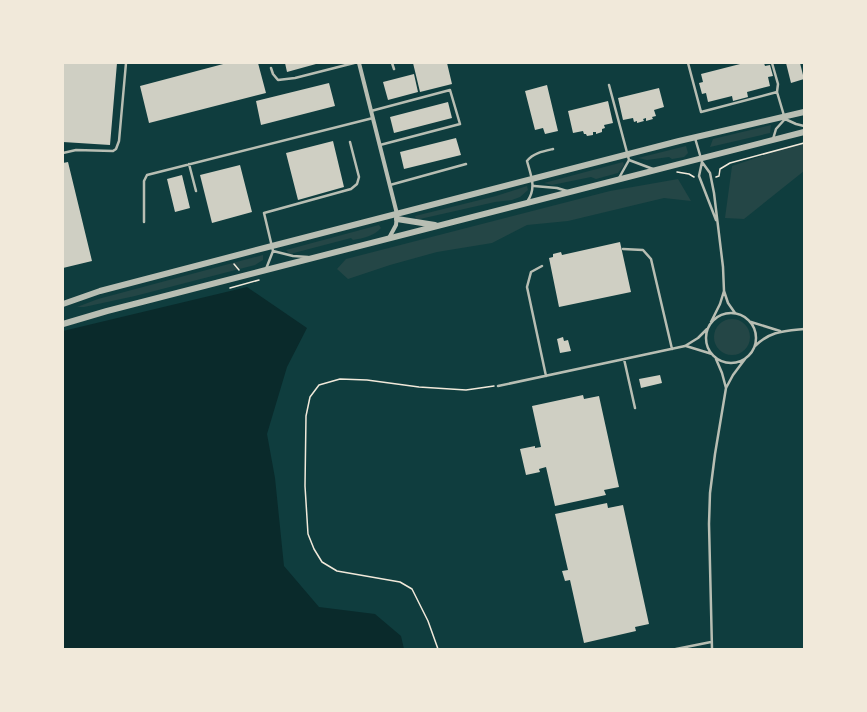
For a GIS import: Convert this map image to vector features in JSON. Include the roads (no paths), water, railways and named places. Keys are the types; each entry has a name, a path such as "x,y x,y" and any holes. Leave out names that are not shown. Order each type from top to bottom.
{"street":[{"path":"359,63 397,217 396,225 388,238"},
{"path":"63,304 100,291 229,257 272,248 533,183 628,158 695,138 804,112"},
{"path":"63,324 107,311 314,257 656,170 701,160 804,132"},
{"path":"397,217 438,226"}],"lane":[{"path":"63,153 76,150 116,149 119,141 126,63"},
{"path":"271,68 273,74 278,80 295,78 354,63"},
{"path":"392,63 394,69"},
{"path":"688,63 702,112 777,92"},
{"path":"772,63 778,84 777,92 784,118 804,126"},
{"path":"609,86 628,158 618,180"},
{"path":"371,111 450,90 460,124 379,145"},
{"path":"144,222 145,177 149,174 373,118"},
{"path":"772,140 776,129 784,118"},
{"path":"695,138 701,160 701,181 717,225"},
{"path":"266,270 272,248 264,213 351,189 357,184 359,178 350,142"},
{"path":"525,204 530,198 533,183 527,161 537,153 553,149"},
{"path":"628,158 656,170"},
{"path":"701,160 710,173 721,243 724,291 728,302 735,313"},
{"path":"189,164 196,191"},
{"path":"389,185 466,164"},
{"path":"533,183 572,192"},
{"path":"272,248 292,256 314,257"},
{"path":"623,249 643,250 652,259 672,349"},
{"path":"542,266 531,272 527,287 546,376"},
{"path":"498,386 685,346 698,338 707,329 720,304 724,291"},
{"path":"711,322 722,314 735,313 750,321 781,331 804,330"},
{"path":"750,321 756,333 755,346"},
{"path":"707,329 706,342 716,359 726,388"},
{"path":"712,649 709,524 710,493 726,388 733,375 745,359 751,354 755,346 761,340 781,331"},
{"path":"685,346 712,354"},
{"path":"624,359 635,408"},
{"path":"716,359 731,363 745,359"},
{"path":"676,649 711,642"}]}
